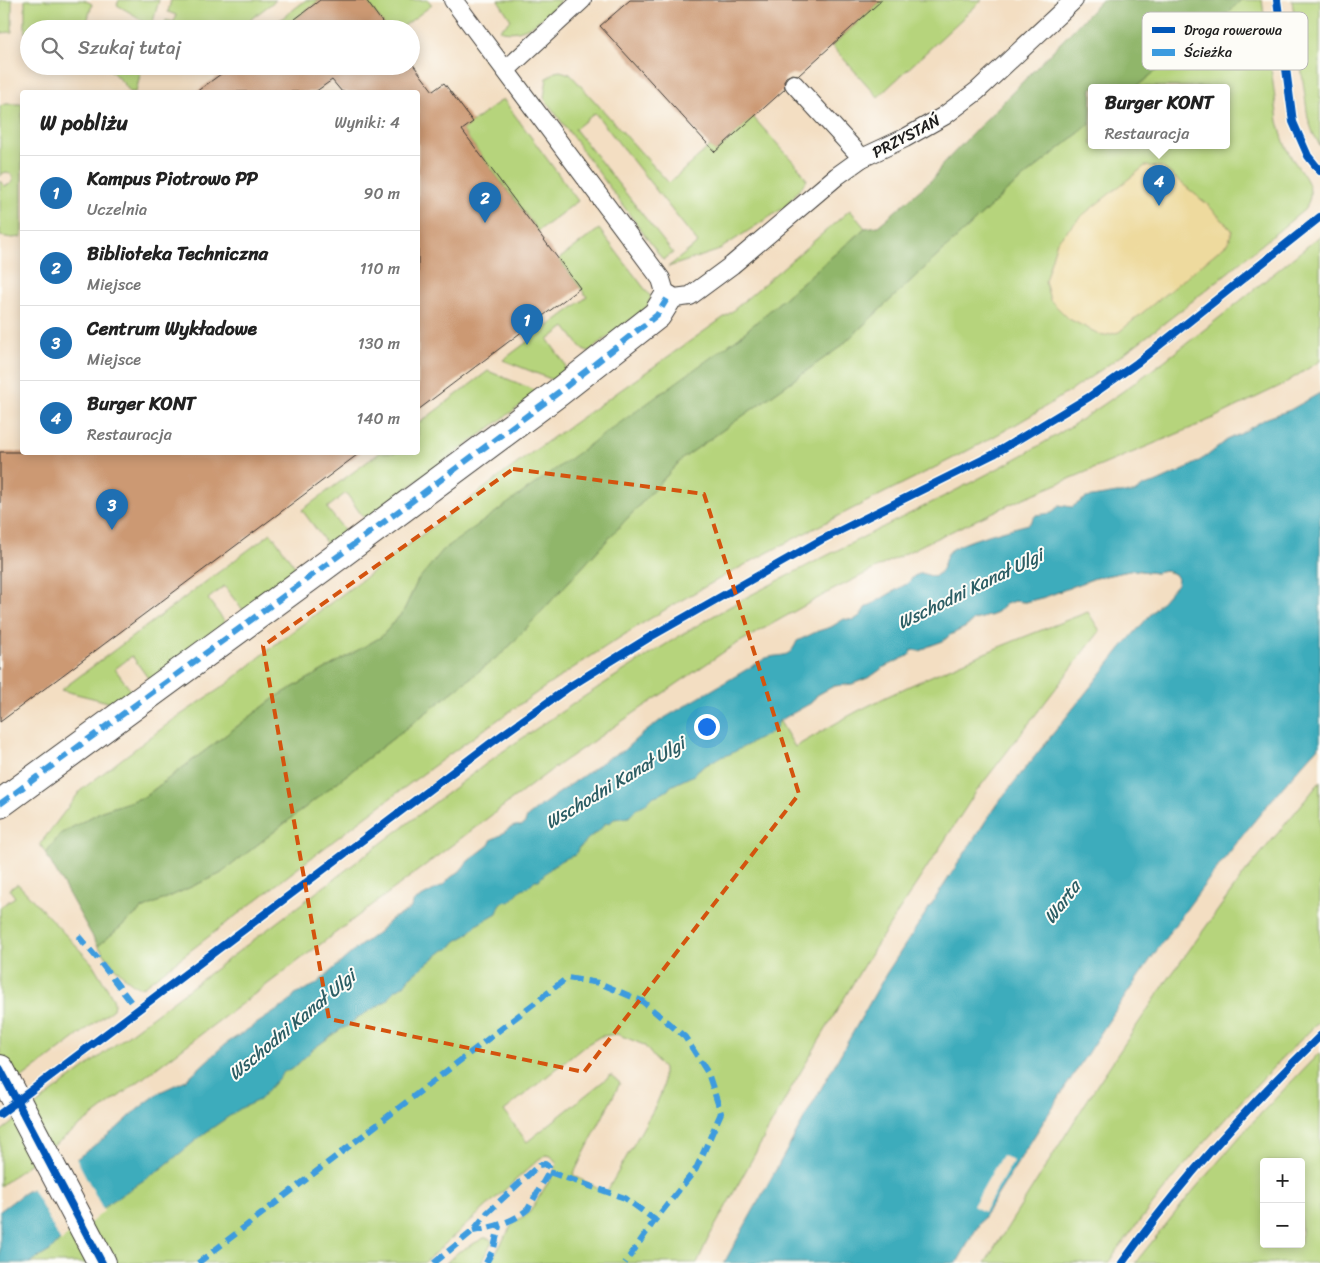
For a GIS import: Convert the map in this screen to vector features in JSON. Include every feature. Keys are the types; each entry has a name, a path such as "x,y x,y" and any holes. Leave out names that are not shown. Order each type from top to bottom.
{"street":[{"path":"0,804 559,392 658,314 667,299"},
{"path":"0,1069 102,1263"}],"lane":[{"path":"453,0 661,279 667,299"},
{"path":"506,70 582,0"},
{"name":"PRZYSTAŃ","path":"667,299 690,296 732,265 862,158 906,138 944,116 977,91 1074,0"},
{"path":"794,84 862,158"}],"highlighted area":[{"path":"513,469 704,494 799,794 584,1072 329,1019 263,646"}],"green space":[{"path":"0,0 12,0 12,32 0,33"},
{"path":"25,0 84,0 92,4 88,20 25,20"},
{"path":"119,0 159,0 153,20 141,20 117,5"},
{"path":"171,0 276,0 250,20 175,20 176,15 168,12"},
{"path":"306,0 320,0 294,20 280,20"},
{"path":"366,0 428,0 432,5 412,20 380,20"},
{"path":"498,0 562,0 541,19 526,29 509,32 499,30 511,20"},
{"path":"882,0 982,0 878,97 832,46"},
{"path":"1102,0 1241,0 1229,12 1142,12 1142,70 1157,70 1140,84 1088,84 1088,125 1008,190 840,347 682,459 506,650 220,874 142,909 98,946 46,854 60,834 102,811 144,797 276,697 381,637 403,612 418,580 443,550 738,338 865,228 878,226 935,177 941,166"},
{"path":"1241,0 1262,0 1264,12 1229,12"},
{"path":"1292,0 1320,0 1320,146 1308,118 1301,70 1308,70 1308,12 1294,12"},
{"path":"1157,70 1271,70 1278,121 1283,138 1288,151 1310,188 1308,202 1304,210 1206,290 1139,342 1071,391 961,454 729,573 638,626 574,667 387,800 144,986 138,987 132,983 111,963 98,946 142,909 220,874 506,650 682,459 840,347 1008,190 1088,125 1088,149 1230,149 1230,84 1140,84"},
{"path":"560,71 570,74 669,183 710,146 716,152 753,117 800,169 807,180 785,207 717,251 668,267 698,243 595,113 575,129 673,253 663,260 544,98 547,78"},
{"path":"115,75 140,75 136,90 129,90"},
{"path":"503,99 578,201 538,231 462,130"},
{"path":"20,104 20,237 0,236 0,181 5,186 13,181 12,175 7,172 3,173 0,177 0,106"},
{"path":"850,210 865,228 738,338 418,580 403,612 381,637 276,697 144,797 102,811 60,834 46,854 40,844 81,790 173,720 227,684 277,643 534,451 730,313"},
{"path":"599,229 651,297 647,307 588,352 583,350 565,327 548,340 565,364 563,372 553,380 503,360 587,297 559,259"},
{"path":"1320,236 1320,361 1282,385 1203,423 1024,498 926,543 827,593 731,647 558,765 0,1186 0,1132 499,754 621,673 715,615 988,474 1090,414 1157,366 1223,315"},
{"path":"488,371 537,391 535,395 368,517 363,517 346,493 327,508 345,531 345,534 331,545 327,544 302,510 376,455 420,455 420,422"},
{"path":"271,533 297,571 246,610 241,608 224,586 208,599 225,622 153,679 148,678 132,656 115,669 132,692 116,704 61,690"},
{"path":"1100,551 1166,571 1155,573 1134,570 1095,578 1045,597 1025,602 1014,601 1006,604 993,615 974,620 943,641 920,651 911,650 910,655 884,667 870,677 852,684 834,686 817,695 811,703 779,720 795,747 858,711 914,684 1000,646 1088,612 1100,631 976,792 865,963 793,1085 708,1239 697,1263 490,1263 513,1223 529,1213 554,1173 557,1163 551,1156 546,1155 539,1159 424,1263 29,1263 50,1251 92,1195 641,780","holes":["617,1034 644,1045 663,1069 663,1088 656,1105 606,1193 573,1175 620,1083 611,1075 527,1142 504,1111 586,1045 601,1036"]},
{"path":"1320,782 1320,1021 1263,1078 1209,1137 1157,1199 1108,1263 985,1263 1097,1085 1164,985 1244,874"},
{"path":"18,884 92,963 113,998 114,1004 113,1009 0,1095 0,907 15,897 9,889"},
{"path":"1320,1052 1320,1263 1135,1263 1192,1192 1249,1126"},
{"path":"484,1238 489,1238 492,1242 481,1263 446,1263 458,1252"}],"sand":[{"path":"1145,166 1162,167 1208,205 1232,230 1229,242 1119,332 1103,336 1069,319 1050,300 1045,281 1057,241 1084,214"}],"water":[{"path":"1320,393 1320,745 1223,860 1135,982 1052,1108 957,1263 724,1263 886,974 996,805 1123,646 1177,584 1178,579 1175,574 1166,571 1155,573 1134,570 1095,578 1045,597 1025,602 1014,601 1006,604 993,615 974,620 943,641 920,651 911,650 910,655 884,667 870,677 852,684 834,686 817,695 811,703 779,721 774,731 730,754 718,758 698,770 694,775 654,796 647,803 636,809 629,817 614,819 604,824 579,847 575,855 562,860 539,880 535,880 528,887 522,889 509,902 504,901 497,913 478,924 449,949 444,950 409,978 404,985 393,992 388,1000 341,1029 313,1049 296,1066 284,1072 259,1100 241,1108 205,1133 162,1168 108,1204 87,1223 74,1225 50,1251 29,1263 0,1263 0,1211 24,1193 51,1178 116,1129 160,1092 186,1080 224,1045 288,1003 295,994 315,985 357,948 380,931 391,919 410,909 414,901 443,885 460,871 468,861 489,845 492,839 513,826 521,826 525,823 527,817 542,805 608,758 623,751 661,720 766,658 785,655 791,651 797,641 831,627 844,619 854,620 861,615 865,608 908,583 914,576 922,573 934,577 943,568 950,551 956,547 988,535 1029,524 1036,515 1052,513 1059,505 1072,507 1086,498 1117,493 1134,493 1144,486 1186,469 1207,456 1227,440 1267,418 1290,410"}],"pier":[{"path":"1002,1155 1013,1161 984,1212 973,1206"},
{"path":"75,1156 104,1211 88,1225 75,1227 61,1242 31,1186"}],"building":[{"path":"320,0 366,0 380,20 294,20"},
{"path":"630,0 882,0 799,75 792,74 786,77 784,81 785,89 715,152 600,26"},
{"path":"420,74 433,91 444,83 473,122 462,130 580,288 420,408 420,90 340,90 332,80 318,90 199,90 220,75"},
{"path":"0,452 20,452 20,455 357,455 0,722"}],"marked path":[{"path":"0,804 559,392 657,315 667,299"},
{"path":"78,936 137,1010"},
{"path":"198,1263 567,978 599,983 642,1001 685,1037 708,1073 721,1113 696,1169 655,1220 625,1263"},
{"path":"434,1263 473,1231 487,1213 539,1165 545,1164 549,1167 549,1172 528,1209 509,1221 473,1231"},
{"path":"549,1172 625,1198 655,1220"},
{"path":"486,1263 494,1248 499,1226"}],"cycle path":[{"path":"1277,0 1279,12"},
{"path":"1286,70 1293,122 1308,156 1320,171"},
{"path":"0,1114 491,743 569,687 650,637 821,540 994,454 1089,397 1137,363 1320,217"},
{"path":"1122,1263 1167,1203 1216,1145 1320,1036"},
{"path":"0,1069 102,1263"}],"place":[{"name":"Burger KONT","path":"1159,206"},
{"name":"Biblioteka Techniczna","path":"485,223"},
{"name":"Kampus Piotrowo PP","path":"527,345"},
{"name":"Centrum Wykładowe","path":"112,530"}],"water label":[{"name":"Wschodni Kanał Ulgi","path":"970,589"},
{"name":"Wschodni Kanał Ulgi","path":"615,783"},
{"name":"Warta","path":"1062,902"},
{"name":"Wschodni Kanał Ulgi","path":"292,1025"}]}
